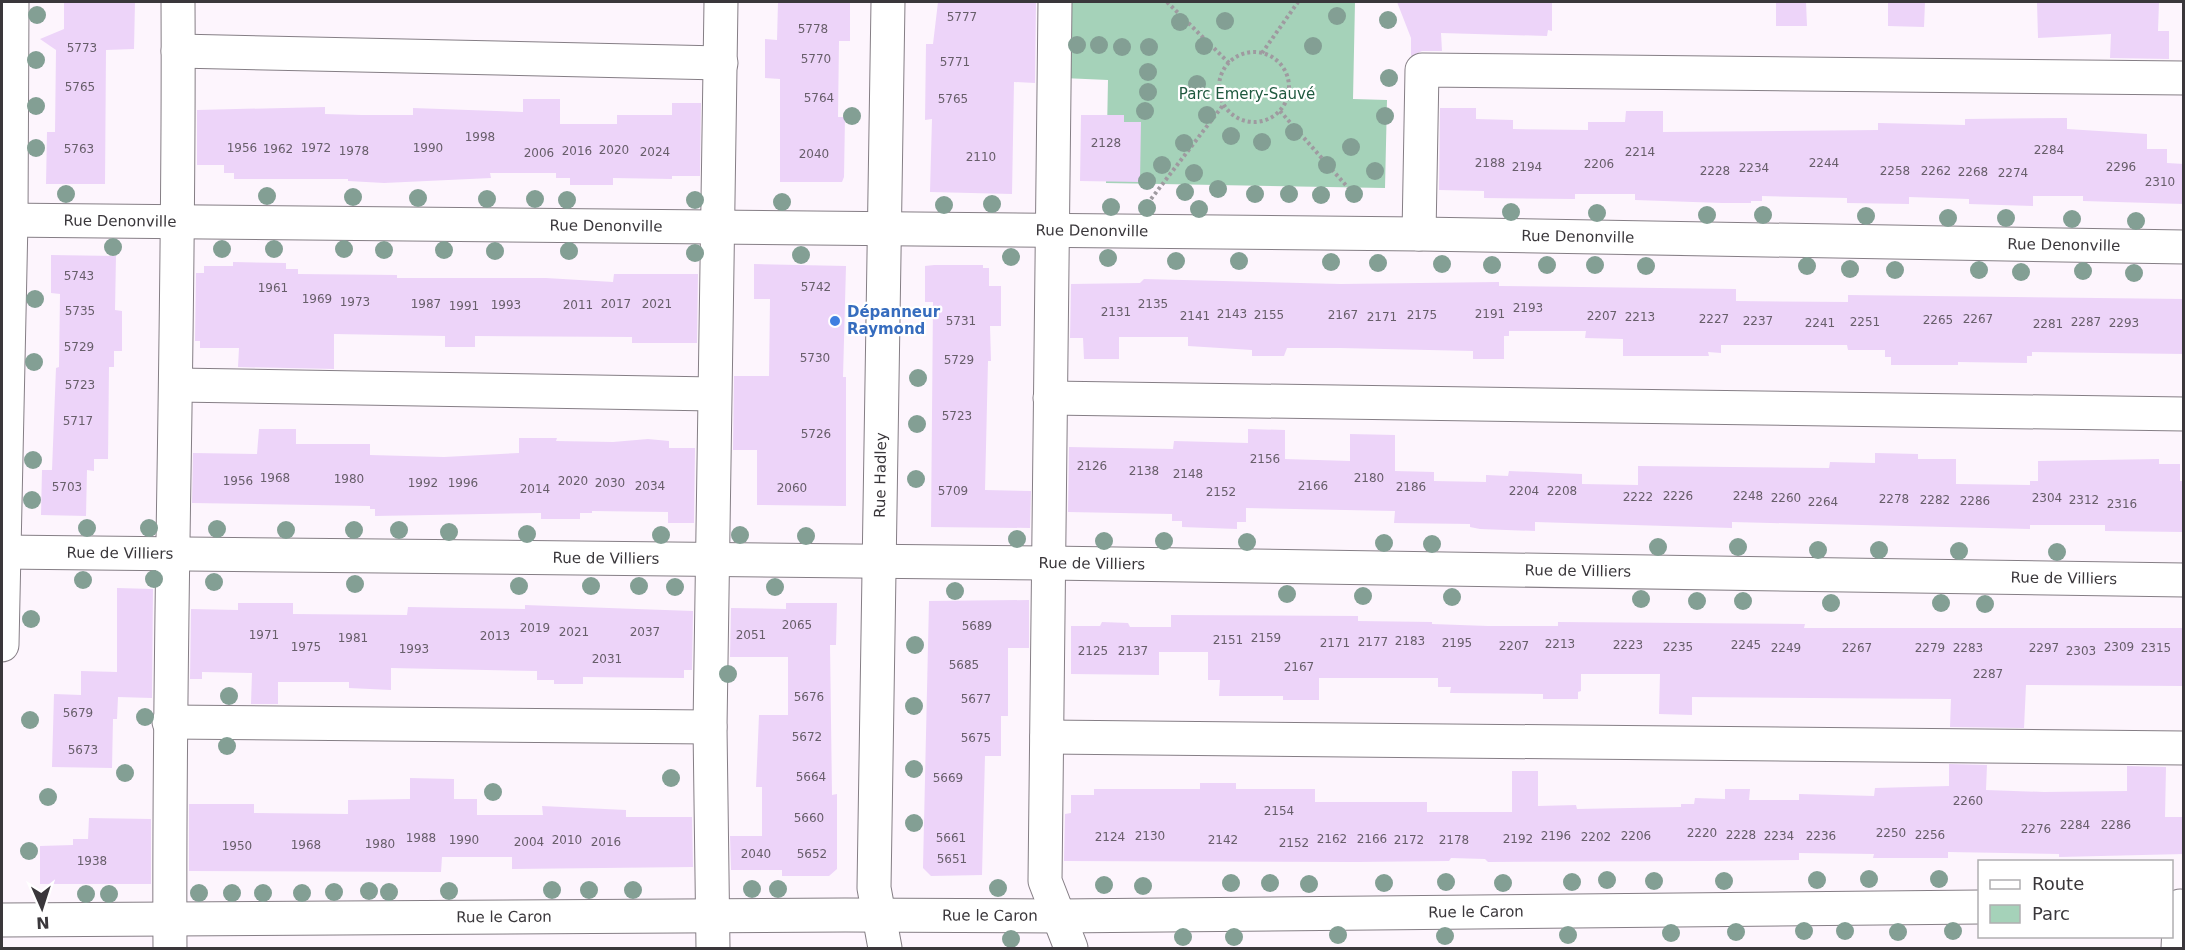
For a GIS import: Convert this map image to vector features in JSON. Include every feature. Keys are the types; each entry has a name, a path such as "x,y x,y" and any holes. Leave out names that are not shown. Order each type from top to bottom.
{"street":[{"path":"2,645 6,220 12,2"},
{"path":"170,934 169,722 177,385 178,2"},
{"path":"713,948 710,727 722,2"},
{"name":"Rue Hadley","path":"885,948 874,888 888,2"},
{"path":"1055,2 1045,881 1071,948"},
{"path":"178,51 721,63"},
{"path":"1419,234 1422,70 2184,78"},
{"name":"Rue Denonville","path":"6,220 1419,234 2184,247"},
{"path":"177,385 714,394"},
{"path":"1050,398 2184,414"},
{"name":"Rue de Villiers","path":"3,552 1048,563 2184,580"},
{"path":"169,722 710,727"},
{"path":"1047,737 2184,748"},
{"path":"2178,906 2178,948"},
{"name":"Rue le Caron","path":"2,921 170,934 713,916 1059,916 1978,907"}],"path":[{"path":"1167,2 1229,63"},
{"path":"1262,53 1298,2"},
{"path":"1262,53 1282,66 1288,77 1289,89 1280,111 1271,118 1250,122 1230,113 1224,104 1220,83 1229,63 1239,56 1262,53"},
{"path":"1147,204 1224,104"},
{"path":"1280,111 1364,207"}],"green space":[{"name":"Parc Emery-Sauvé","path":"1065,2 1355,2 1353,99 1387,100 1385,188 1106,183 1108,80 1063,78"}],"building":[{"path":"64,2 135,2 134,49 106,50 105,184 46,184 47,132 55,132 56,50 40,39 64,29"},
{"path":"778,2 850,2 850,41 839,41 838,117 845,117 842,182 780,182 780,79 765,78 765,39 777,40"},
{"path":"938,2 1036,2 1035,83 1014,82 1012,194 930,192 932,119 925,120 926,44 933,44"},
{"path":"1397,2 1552,2 1552,31 1548,30 1547,36 1441,33 1442,51 1422,51 1411,56 1411,38"},
{"path":"1776,2 1806,2 1807,26 1776,26"},
{"path":"1888,2 1925,2 1924,27 1888,26"},
{"path":"2037,2 2159,2 2158,31 2169,31 2169,59 2110,58 2111,34 2038,38"},
{"path":"523,99 560,99 560,124 617,124 617,115 672,115 672,103 701,103 700,176 672,176 672,179 613,178 613,185 570,185 570,178 556,178 556,173 490,173 491,178 384,183 348,181 348,179 234,179 234,173 224,173 224,165 197,165 197,110 325,107 325,114 362,115 413,115 413,108 523,112"},
{"path":"1440,108 1476,108 1476,119 1513,120 1513,129 1588,130 1588,122 1625,122 1626,111 1663,111 1663,132 1878,130 1878,123 1965,125 1965,119 2067,118 2067,129 2147,134 2147,149 2167,149 2167,163 2184,164 2184,204 2083,201 2083,196 2033,196 2033,206 1969,204 1969,199 1909,197 1909,204 1847,203 1847,198 1762,196 1762,201 1751,201 1751,203 1635,200 1635,194 1575,194 1575,199 1484,198 1484,191 1439,190"},
{"path":"1081,115 1124,115 1124,122 1141,122 1140,182 1080,181"},
{"path":"51,255 116,256 115,310 122,311 122,351 114,351 114,367 109,367 108,459 94,459 94,471 87,470 86,516 41,515 42,470 52,470 56,368 59,367 60,294 51,293"},
{"path":"233,262 286,263 286,269 298,269 298,274 397,275 397,278 546,278 613,282 614,274 698,274 697,343 632,343 632,337 475,336 475,347 445,347 445,336 334,334 334,369 238,367 239,348 200,348 200,341 195,341 196,273 204,273 204,266 233,266"},
{"path":"754,264 846,266 843,377 846,377 846,506 757,505 757,450 733,450 734,376 769,376 770,299 754,299"},
{"path":"983,265 983,268 989,268 989,286 1001,286 1001,326 990,326 991,361 988,361 985,490 1031,491 1030,528 931,527 933,302 925,302 925,266"},
{"path":"1144,279 1341,284 1499,282 1499,286 1736,289 1736,301 1848,302 1848,295 2184,299 2184,354 2032,352 2032,356 2027,356 2027,363 1958,362 1958,365 1891,365 1891,357 1885,357 1885,350 1848,350 1847,345 1721,345 1721,353 1708,352 1709,356 1623,356 1623,339 1585,338 1586,331 1509,331 1509,336 1504,336 1504,359 1473,359 1473,351 1340,348 1287,348 1284,356 1252,356 1252,350 1188,346 1188,337 1119,337 1119,359 1084,359 1083,338 1070,338 1071,284 1140,283"},
{"path":"259,429 296,429 296,444 370,444 370,455 444,457 519,453 519,438 557,438 556,441 613,442 648,439 669,441 669,448 695,448 694,523 668,523 668,512 592,511 592,513 580,513 580,519 541,519 541,513 375,516 375,509 370,509 370,506 192,503 193,453 257,454"},
{"path":"1248,429 1285,430 1285,459 1350,461 1350,434 1395,435 1395,471 1434,472 1434,481 1486,482 1486,475 1508,476 1509,471 1582,474 1582,484 1638,485 1638,466 1829,468 1830,462 1875,463 1875,453 1918,454 1918,459 1956,459 1956,484 2030,485 2030,481 2038,481 2038,461 2159,459 2159,464 2180,464 2180,481 2184,481 2184,532 2105,531 2105,525 2030,525 2030,529 1732,522 1732,528 1535,522 1535,531 1480,529 1470,527 1470,524 1394,523 1395,511 1246,508 1246,522 1237,522 1237,529 1182,527 1182,521 1172,521 1172,514 1068,512 1069,447 1173,449 1174,441 1248,443"},
{"path":"117,588 153,589 152,698 118,697 117,719 113,719 112,768 52,767 54,694 81,695 81,671 117,672"},
{"path":"1029,600 1029,648 1008,648 1008,716 1001,716 1001,756 985,756 982,875 931,876 923,868 929,601"},
{"path":"238,603 293,603 293,614 407,615 408,607 525,609 525,605 693,611 692,670 684,670 684,678 583,677 583,684 554,684 554,680 537,680 537,671 391,668 391,690 349,688 349,682 278,682 278,704 251,704 252,673 202,672 202,679 190,679 191,609 238,610"},
{"path":"786,603 837,603 836,645 830,645 832,795 837,794 837,869 829,876 782,876 782,870 731,870 730,836 762,836 762,787 756,787 759,715 788,715 788,657 730,657 731,608 786,609"},
{"path":"1171,615 1358,616 1358,621 1432,622 1432,624 1488,626 1558,626 1558,622 1805,624 1804,628 2184,628 2184,686 2026,685 2024,728 1950,727 1951,699 1692,697 1692,715 1659,714 1660,674 1581,674 1581,691 1578,692 1578,699 1543,699 1543,694 1450,693 1451,687 1438,687 1438,678 1319,678 1319,700 1283,700 1283,696 1219,696 1220,680 1208,680 1208,652 1159,652 1159,675 1071,674 1071,626 1100,626 1102,622 1128,623 1130,627 1171,627"},
{"path":"1949,764 1987,765 1986,790 2044,792 2127,791 2127,766 2166,767 2165,817 2184,817 2184,854 2059,857 2059,854 1948,852 1948,858 1873,858 1874,854 1799,853 1799,860 1707,861 1488,862 1485,859 1451,858 1449,861 1357,862 1064,861 1065,814 1071,813 1071,795 1094,795 1094,789 1200,789 1200,783 1236,783 1236,789 1315,789 1315,802 1427,802 1427,812 1512,812 1512,771 1538,771 1538,806 1576,805 1577,809 1681,807 1681,804 1694,804 1695,798 1725,799 1725,789 1750,789 1749,800 1799,800 1799,794 1874,796 1875,788 1949,786"},
{"path":"410,778 454,779 454,799 477,799 477,815 543,815 542,806 626,810 626,817 692,817 693,867 512,869 512,857 442,857 441,872 189,871 189,804 254,804 254,813 348,814 348,800 410,799"},
{"path":"89,818 151,819 151,884 40,884 40,846 73,845 73,839 88,839"}],"place":[{"name":"Dépanneur Raymond","path":"835,321"}]}
